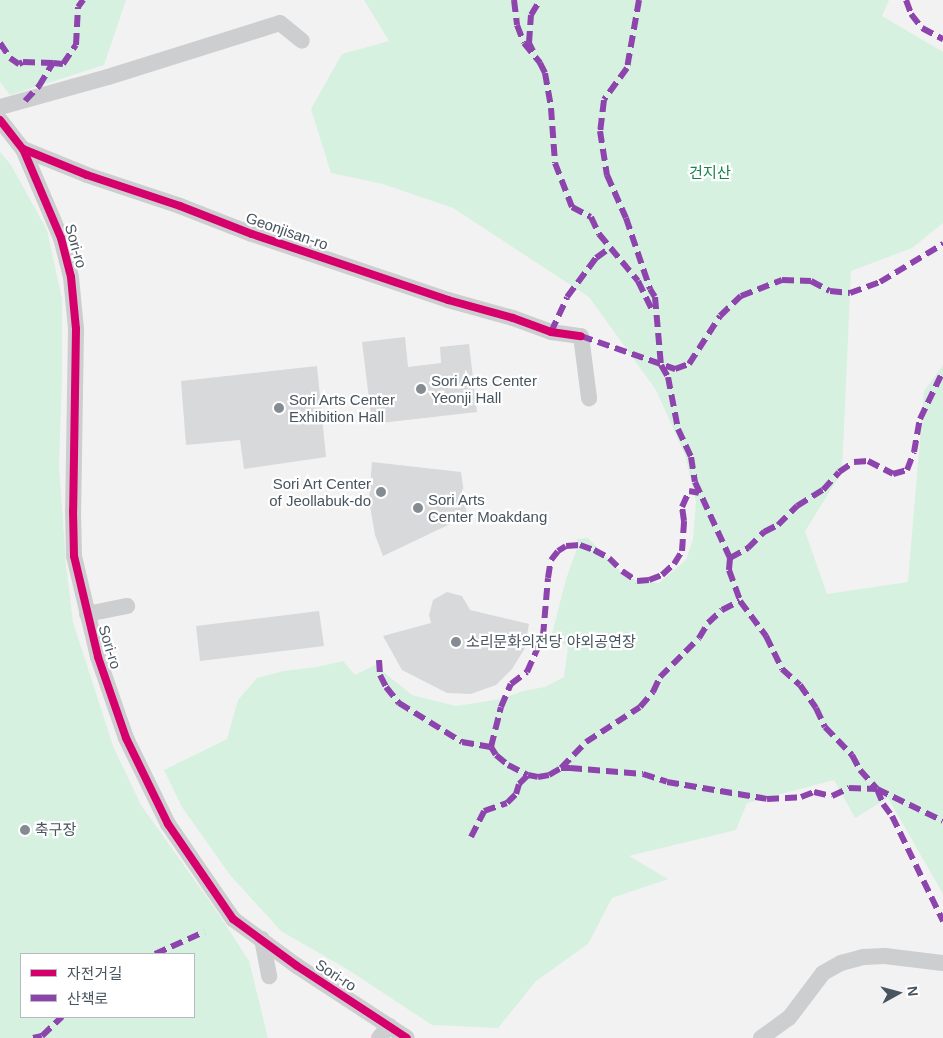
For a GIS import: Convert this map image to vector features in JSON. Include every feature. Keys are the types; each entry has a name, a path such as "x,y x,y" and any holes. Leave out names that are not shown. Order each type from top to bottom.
{"street":[{"path":"0,107 108,77 280,23 302,41"},
{"name":"Geonjisan-ro","path":"0,120 23,149 87,175 180,206 252,234 402,286 513,318 551,332 581,336 589,398"},
{"name":"Sori-ro","path":"23,149 61,238 71,277 76,329 74,556 98,657 126,738 168,824 234,919 384,1032 407,1038"},
{"path":"87,614 127,606"},
{"path":"262,939 269,976"},
{"path":"761,1038 789,1018 823,973 841,964 864,957 885,956 943,962"}],"green space":[{"path":"0,0 126,0 104,65 10,95 0,82"},
{"name":"건지산","path":"364,0 889,0 882,16 943,52 943,223 912,248 851,271 842,472 805,531 827,594 908,582 924,391 943,365 943,894 888,798 855,818 834,780 747,803 736,830 629,856 668,879 612,898 588,944 536,981 498,1028 432,1025 347,969 281,931 230,875 182,807 164,770 227,739 238,700 257,678 284,671 317,667 343,661 355,675 375,665 412,695 456,706 501,699 523,691 545,687 564,677 568,647 552,634 566,579 578,546 577,539 588,538 622,573 638,581 659,583 686,560 693,539 696,501 685,455 656,390 589,297 453,208 383,184 331,173 311,109 342,54 389,41"},
{"path":"0,152 11,165 47,230 62,299 59,465 66,565 73,622 113,746 141,805 220,916 249,961 268,1038 0,1038"}],"building":[{"name":"Sori Arts Center Yeonji Hall","path":"405,337 408,367 441,363 440,347 469,344 477,412 372,424 362,342"},
{"name":"Sori Arts Center Exhibition Hall","path":"317,366 326,457 244,469 240,440 186,445 181,381"},
{"name":"Sori Arts Center Moakdang","path":"372,462 461,472 467,516 383,556 375,535 369,500"},
{"name":"소리문화의전당 야외공연장","path":"447,592 462,596 470,610 529,624 525,648 512,669 496,685 471,694 447,693 402,670 383,636 431,623 429,615 433,600"},
{"path":"319,611 324,646 200,661 196,626"}],"marked path":[{"path":"25,101 39,86 53,63 63,64 76,45 78,7 83,0"},
{"path":"514,0 517,25 524,43 540,63 545,73 551,108 555,163 572,207 591,217 599,234 638,281 652,310"},
{"path":"533,51 529,43 531,15 540,0"},
{"path":"639,0 627,68 604,100 600,131 607,175 626,218 650,289 655,297 661,365 668,377 678,429 691,457 695,482 730,558 729,570 740,601 766,636 782,669 800,685 816,708 825,727 852,755 860,770 877,789 943,921"},
{"path":"906,0 911,14 922,28 943,39"},
{"path":"0,43 10,58 19,64 23,62 53,63"},
{"path":"581,336 675,369 689,364 720,316 741,296 782,280 811,281 830,291 850,293 880,282 943,244"},
{"path":"551,332 567,297 596,258 610,248"},
{"path":"730,558 748,548 764,532 778,525 797,506 823,490 839,472 854,462 868,461 893,474 907,470 914,452 920,419 943,371"},
{"path":"491,747 501,707 511,684 527,672 543,636 551,560 558,551 566,546 580,545 594,550 609,558 622,571 637,581 649,580 662,575 674,564 682,551 684,521 682,507 689,491 699,493"},
{"path":"561,768 586,742 640,707 653,692 660,677 699,638 708,623 722,610 740,601"},
{"path":"379,660 380,675 386,687 399,703 462,742 491,747 496,755 508,765 528,775 538,777 549,775 561,768 643,774 667,782 767,799 801,797 814,792 832,796 849,788 877,789 943,821"},
{"path":"471,837 484,811 507,803 516,794 519,784 528,775"},
{"path":"157,953 204,932"},
{"path":"33,1038 42,1036 61,1018"}],"cycle path":[{"path":"0,120 23,149 87,175 180,206 252,234 448,300 513,318 551,332 581,336"},
{"path":"23,149 61,238 71,277 76,329 74,556 98,657 126,738 168,824 233,919 297,966 407,1038"}],"place":[{"name":"Sori Arts Center Yeonji Hall","path":"421,389"},
{"name":"Sori Arts Center Exhibition Hall","path":"279,408"},
{"name":"Sori Art Center of Jeollabuk-do","path":"381,492"},
{"name":"Sori Arts Center Moakdang","path":"418,508"},
{"name":"소리문화의전당 야외공연장","path":"456,642"},
{"name":"축구장","path":"25,830"}]}
